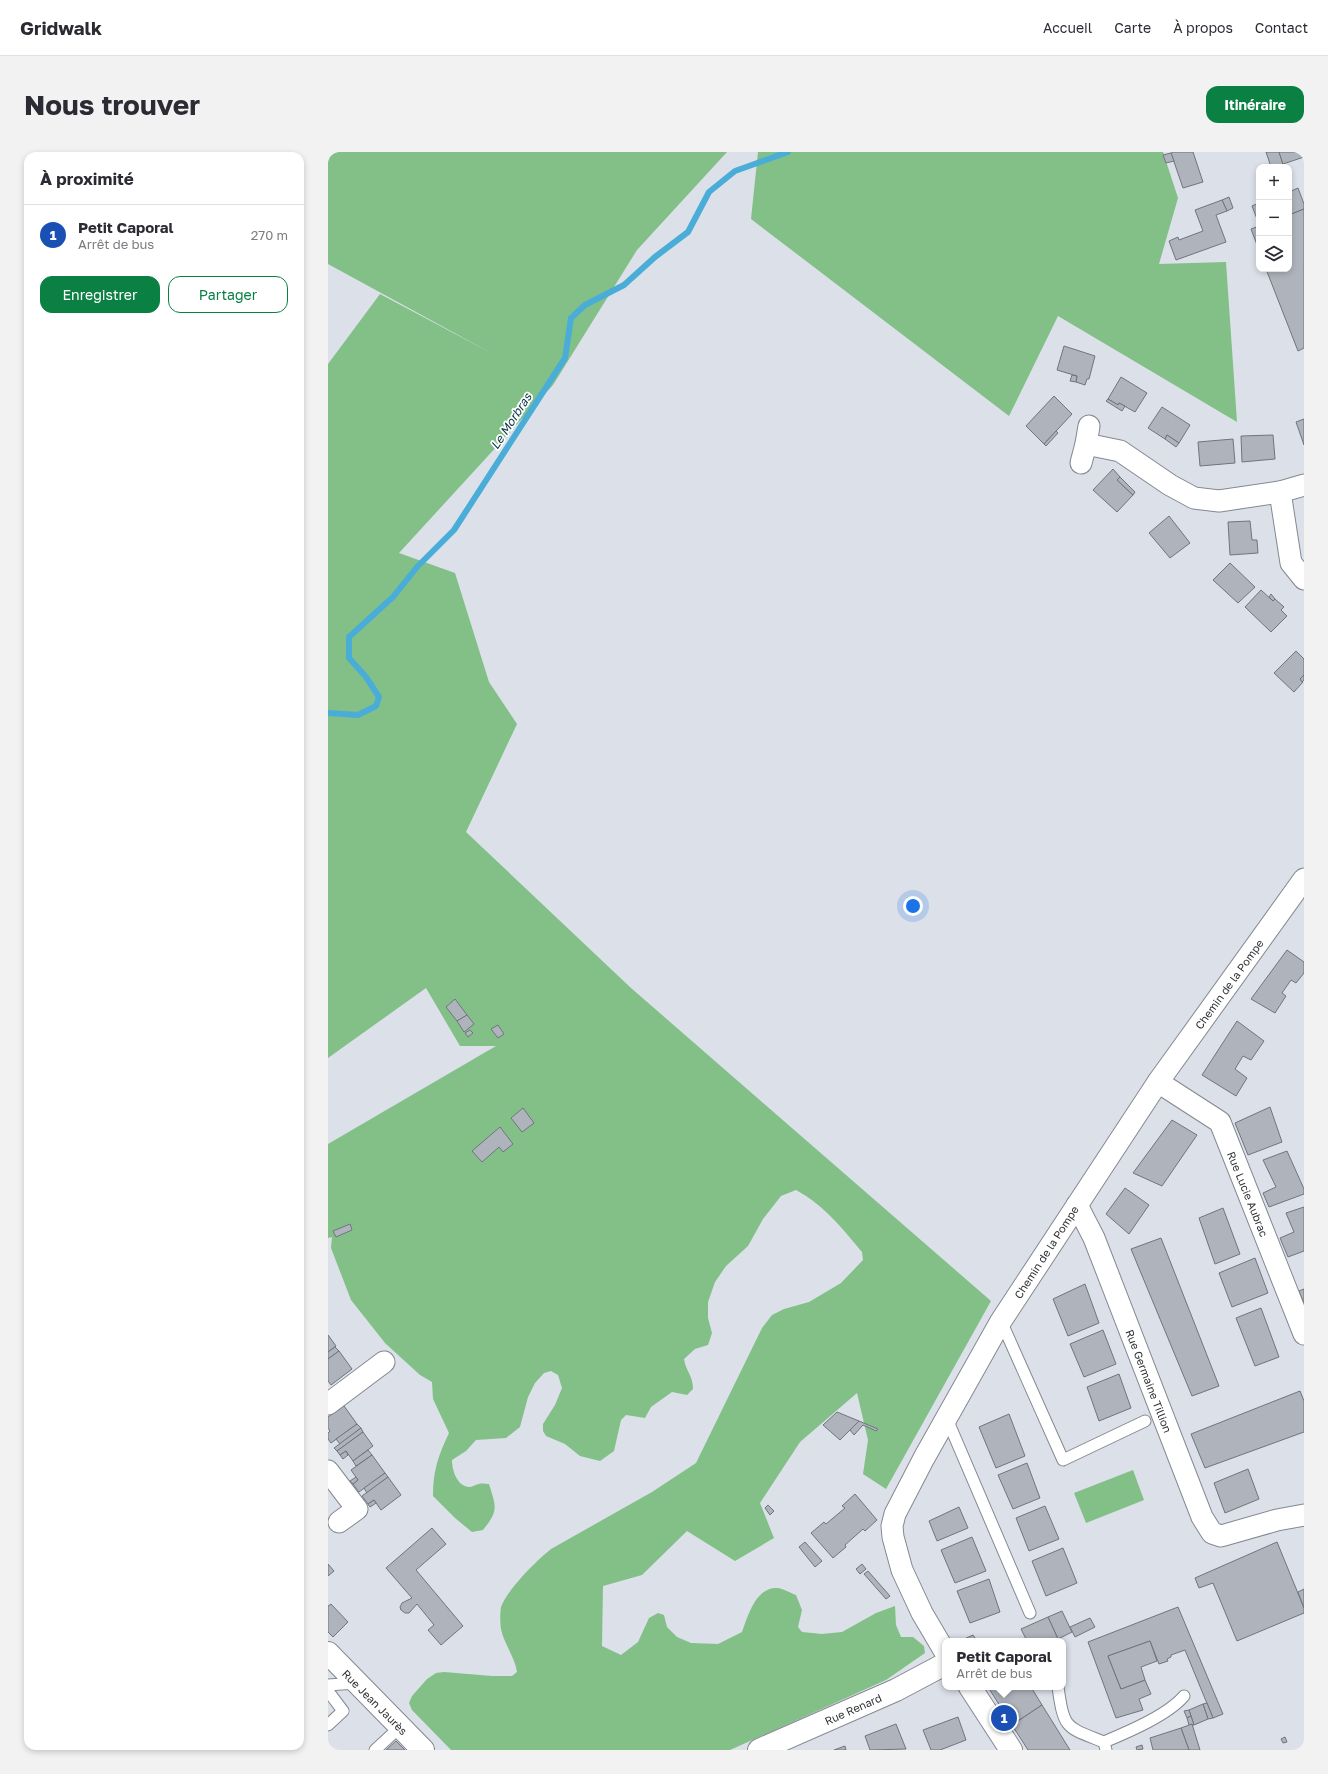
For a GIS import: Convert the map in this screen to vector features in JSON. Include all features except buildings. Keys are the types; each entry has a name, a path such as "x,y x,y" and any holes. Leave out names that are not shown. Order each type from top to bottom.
{"street":[{"path":"1085,444 1120,451 1170,485 1194,498 1219,501 1280,492 1304,485"},
{"path":"1280,492 1291,563 1304,579"},
{"name":"Chemin de la Pompe","path":"942,1647 922,1613 902,1570 893,1537 892,1526 895,1514 1001,1321 1158,1082 1304,879"},
{"name":"Rue Lucie Aubrac","path":"1158,1082 1220,1122 1304,1334"},
{"name":"Rue Germaine Tillion","path":"1077,1205 1094,1238 1106,1267 1202,1517 1212,1533 1221,1536 1277,1520 1304,1515"},
{"path":"328,1404 384,1362"},
{"path":"328,1471 357,1509 339,1522"},
{"name":"Rue Jean Jaurès","path":"328,1653 423,1750"},
{"name":"Rue Renard","path":"759,1750 896,1690 942,1666"},
{"path":"972,1690 1011,1750"}],"lane":[{"path":"1001,1321 1063,1460 1145,1421"},
{"path":"947,1419 1030,1613"},
{"path":"328,1685 356,1682"},
{"path":"328,1690 343,1711 328,1725"},
{"path":"1058,1690 1062,1711 1066,1723 1073,1730 1105,1746 1179,1702 1184,1696"},
{"path":"376,1750 400,1726"}],"green space":[{"path":"328,152 727,152 637,250 553,385 399,553 455,573 489,682 517,724 466,832 631,988 991,1301 886,1489 863,1474 868,1440 857,1393 800,1442 760,1503 774,1538 735,1561 687,1531 642,1575 603,1586 602,1646 621,1655 638,1642 649,1618 658,1613 664,1615 667,1627 677,1637 691,1643 718,1644 742,1632 754,1603 764,1592 770,1589 778,1588 796,1595 802,1610 798,1627 802,1632 822,1634 842,1632 876,1613 895,1606 896,1625 901,1637 913,1637 924,1646 925,1653 886,1680 730,1750 451,1750 412,1710 409,1703 412,1696 427,1679 436,1673 444,1672 512,1676 517,1672 514,1661 502,1635 500,1618 501,1607 516,1584 530,1568 551,1549 652,1492 696,1463 762,1328 772,1315 784,1309 809,1302 841,1283 863,1260 862,1252 855,1243 824,1210 796,1190 781,1196 763,1219 748,1246 726,1266 715,1282 708,1302 708,1318 712,1333 708,1345 695,1349 684,1359 693,1384 693,1389 687,1395 672,1392 651,1407 645,1418 626,1415 621,1420 614,1451 600,1461 580,1456 565,1444 546,1436 543,1431 543,1424 555,1405 562,1388 558,1375 551,1371 544,1373 535,1383 528,1397 520,1427 506,1438 476,1440 466,1451 452,1460 456,1477 465,1486 472,1487 477,1484 489,1484 495,1508 492,1518 483,1530 472,1532 455,1518 433,1496 437,1464 449,1433 433,1399 432,1382 420,1375 385,1343 351,1300 331,1248 332,1237 328,1238 328,1144 496,1046 460,1046 426,988 328,1058 328,364 380,294 493,354 328,264"},
{"path":"758,152 1163,152 1178,198 1159,264 1226,262 1237,422 1058,316 1009,416 751,219"},
{"path":"1133,1470 1144,1500 1086,1523 1074,1493"}],"waterway":[{"name":"Le Morbras","path":"328,713 358,715 376,706 379,697 366,677 349,658 349,637 393,597 417,567 454,530 565,358 571,318 585,305 624,285 655,257 688,232 709,192 735,171 788,152"}],"place":[{"name":"Petit Caporal","path":"1004,1718"}]}
